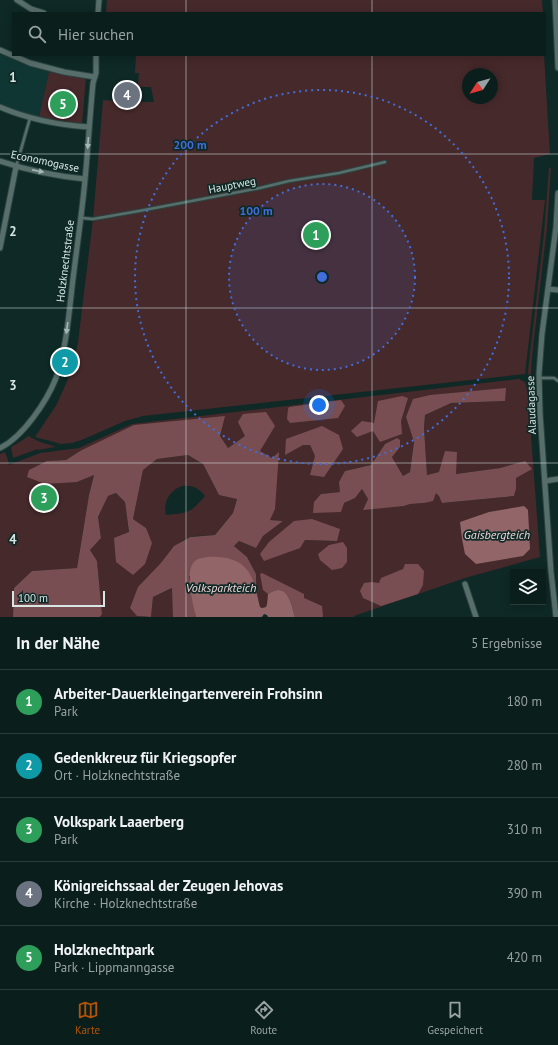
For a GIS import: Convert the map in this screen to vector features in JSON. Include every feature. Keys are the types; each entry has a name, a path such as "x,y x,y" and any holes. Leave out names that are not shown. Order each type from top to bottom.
{"street":[{"path":"17,0 31,9 41,12"},
{"path":"98,0 98,12"},
{"path":"556,4 558,68"},
{"path":"0,50 12,55"},
{"path":"14,56 30,63 64,72 95,77"},
{"name":"Holzknechtstraße","path":"0,448 6,445 28,425 55,380 59,367 66,337 81,218 93,83 96,73 96,56"},
{"path":"0,107 31,118 55,123 89,127"},
{"name":"Economogasse","path":"0,161 16,167 85,179"},
{"path":"0,248 16,167"},
{"name":"Alaudagasse","path":"556,617 544,481 539,378 541,347 556,227 558,193"},
{"path":"548,289 558,290"},
{"path":"544,481 558,479"},
{"path":"465,584 476,617"}],"lane":[{"path":"16,167 31,118"},
{"name":"Hauptweg","path":"81,218 93,219 132,212 260,188 289,181 339,173 386,162"},
{"path":"539,378 554,378 558,381"}],"shaded area":[{"path":"107,0 542,0 543,12 106,12"},
{"path":"1,54 26,65 49,72 39,117 0,104"},
{"path":"136,56 544,56 550,154 534,158 532,200 545,200 525,374 143,416 125,421 72,443 61,444 35,437 57,404 72,370 78,342 93,219 103,100 154,102 151,87 135,87 138,85 139,73 135,73"},
{"path":"49,72 86,78 82,124 39,117"},
{"path":"549,168 551,168 547,228 532,356 530,390 528,371 544,233"},
{"path":"519,379 525,382 528,394 540,557 465,578 354,617 295,617 292,608 267,598 266,607 262,608 260,607 256,590 256,574 247,557 234,546 239,541 256,548 263,536 283,521 270,520 278,453 272,458 260,451 274,426 245,436 228,448 220,436 224,417 80,451 66,460 47,461 77,482 94,475 89,495 77,568 32,571 14,588 13,617 0,617 0,454 5,452 9,465 40,453 79,448 132,424","holes":["430,395 505,401 451,403 425,415 424,428 427,475 439,472 456,474 500,468 525,461 516,478 516,489 514,496 443,503 436,492 424,503 364,509 368,499 362,489 355,498 344,503 321,494 340,492 345,471 371,465 385,444 403,476 410,472 414,442 406,417","339,435 315,456 310,445 303,445","312,519 337,541 305,540"]},
{"path":"506,388 505,401 451,403 425,415 424,428 427,475 439,472 445,451 457,452 456,474 500,468 525,461 532,469 516,478 516,489 514,496 442,503 436,493 433,501 404,506 363,510 368,499 362,489 355,498 344,503 341,512 313,513 314,502 321,494 340,492 339,482 345,471 371,465 385,444 397,438 400,440 400,447 392,457 403,476 410,472 414,442 406,417 413,399 430,395"},
{"path":"402,396 408,398 401,421 402,434 380,442 373,431 357,437 351,431 362,421 374,423 378,401"},
{"path":"341,400 345,406 338,418 290,423 287,419 289,407"},
{"path":"266,412 275,426 260,451 272,458 279,452 275,509 270,520 283,521 263,536 256,548 239,541 234,546 247,557 256,574 256,590 247,570 189,576 196,617 173,617 172,588 153,597 151,617 137,616 130,608 138,587 160,564 174,546 190,537 215,535 233,513 237,499 219,495 203,464 188,455 157,459 143,470 133,519 146,528 152,543 145,564 133,575 116,562 114,538 129,532 125,502 116,493 108,496 98,517 101,538 90,550 97,561 102,614 100,617 13,617 14,588 32,571 77,568 89,495 94,475 77,482 45,484 27,477 29,470 47,461 66,460 80,451 134,425 225,416 220,436 228,448 245,436 238,422 243,414"},
{"path":"322,426 339,435 343,449 324,477 310,475 315,456 310,445 303,445 285,455 286,439"},
{"path":"28,436 55,447 38,449 13,458 11,447"},
{"path":"188,455 203,464 219,495 237,498 233,513 215,535 190,537 180,542 171,550 163,560 151,582 137,616 147,617 100,617 102,614 97,561 90,550 101,538 98,517 108,496 116,493 125,502 129,533 146,528 133,519 143,470 157,459","holes":["186,486 195,488 205,496 196,506 184,513 166,515 165,506 170,494 177,488"]},
{"path":"312,519 340,529 337,541 305,540 300,548 264,561 260,554 269,542 294,521"},
{"path":"343,542 347,548 347,562 342,568 332,570 320,560 318,554 329,545"},
{"path":"405,564 418,564 424,571 423,585 418,594 381,606 363,598 360,591 364,583 379,583 381,578 403,569"},
{"path":"262,573 304,594 304,598 322,606 323,617 295,617 290,600 284,592 280,590 268,594 263,590 260,574"},
{"path":"173,588 173,617 151,617 153,597"}],"water":[{"name":"Gaisbergteich","path":"524,506 528,510 530,549 523,556 476,564 465,554 460,522 489,512"},
{"name":"Volksparkteich","path":"207,557 229,559 240,563 248,571 252,579 256,588 260,607 262,608 266,607 268,594 280,590 284,592 290,600 295,617 268,617 264,614 262,617 196,617 190,588 190,572 195,561"}],"place":[{"name":"Königreichssaal der Zeugen Jehovas","path":"127,95"},
{"name":"Holzknechtpark","path":"63,104"},
{"name":"Arbeiter-Dauerkleingartenverein Frohsinn","path":"316,235"},
{"name":"Gedenkkreuz für Kriegsopfer","path":"65,362"},
{"name":"Volkspark Laaerberg","path":"44,498"}]}
